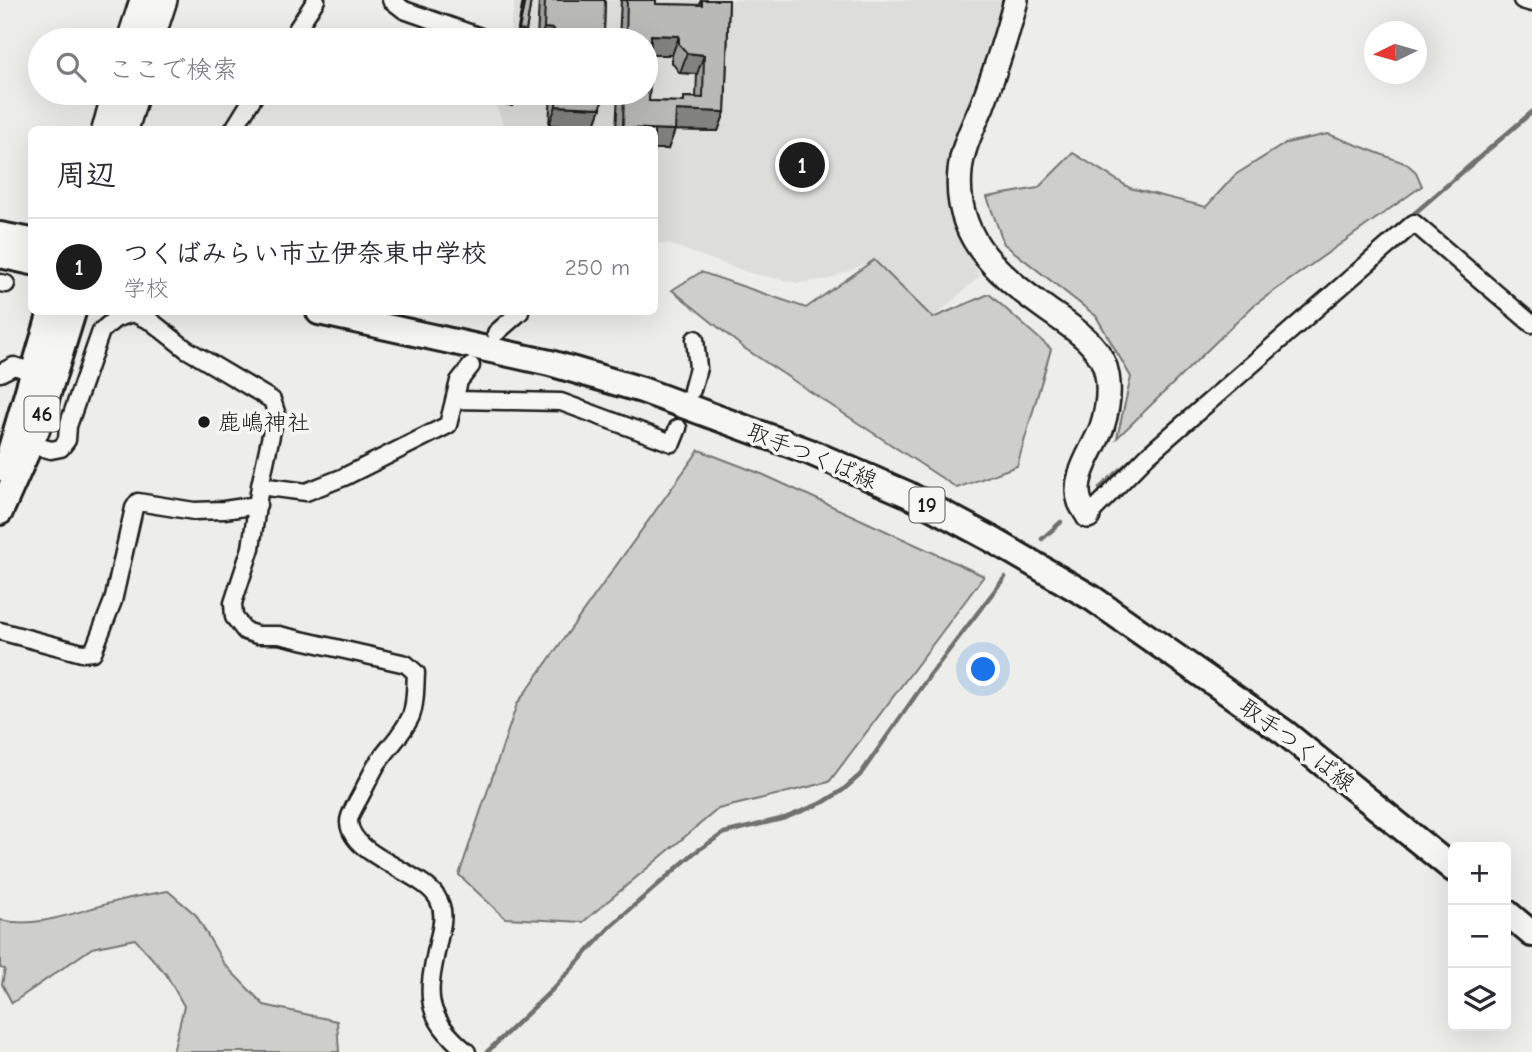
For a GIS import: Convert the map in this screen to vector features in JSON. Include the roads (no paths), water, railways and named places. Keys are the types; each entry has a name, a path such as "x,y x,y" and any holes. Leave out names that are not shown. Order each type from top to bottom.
{"main road":[{"path":"0,235 28,240"},
{"path":"0,255 28,261"},
{"name":"46","path":"44,375 51,315"},
{"name":"46","path":"0,512 44,375 72,315"},
{"name":"取手つくば線","path":"333,315 551,363 642,390 810,452 907,494 991,538 1092,598 1284,732 1448,865"},
{"name":"46","path":"0,482 22,442"},
{"path":"1511,916 1532,934"}],"street":[{"path":"133,28 142,0"},
{"path":"156,28 165,0"},
{"path":"298,28 316,0"},
{"path":"1016,0 1007,36 965,145 960,170 959,197 966,224 990,264 1008,281 1079,332 1102,358 1108,376 1108,399 1102,428 1086,460 1080,482 1079,500 1088,516 1147,457 1414,223 1532,324"},
{"path":"1522,0 1532,3"},
{"path":"401,3 460,28"},
{"path":"105,126 111,105"},
{"path":"127,126 133,105"},
{"path":"235,126 249,105"},
{"path":"22,442 51,450 61,448 67,440 68,426 101,331 115,319 127,315"},
{"path":"137,315 152,322 186,349 272,400 276,412 260,486 251,548 233,603 234,617 245,631 257,635 279,635 407,664 416,673 412,713 404,729 378,764 349,818 351,829 358,839 378,858 430,888 439,900 443,914 429,986 431,1008 449,1037 467,1052"},
{"path":"496,332 516,315"},
{"path":"692,390 698,368 695,339"},
{"path":"0,373 14,366 44,375"},
{"path":"260,486 306,492 344,477 448,425 459,381 471,366"},
{"path":"455,400 561,402 672,443 678,428"},
{"path":"0,631 82,653 93,652 113,601 134,508 138,502 194,511 258,505"}],"waterway":[{"path":"1409,218 1532,112"},
{"path":"1187,411 1317,297"},
{"path":"1100,488 1136,456"},
{"path":"1042,539 1061,522"},
{"path":"487,1052 552,990 611,926 694,853 724,833 785,818 824,802 860,775 930,675 1005,577"}],"place":[{"name":"つくばみらい市立伊奈東中学校","path":"802,165"},
{"name":"鹿嶋神社","path":"204,422"}]}
